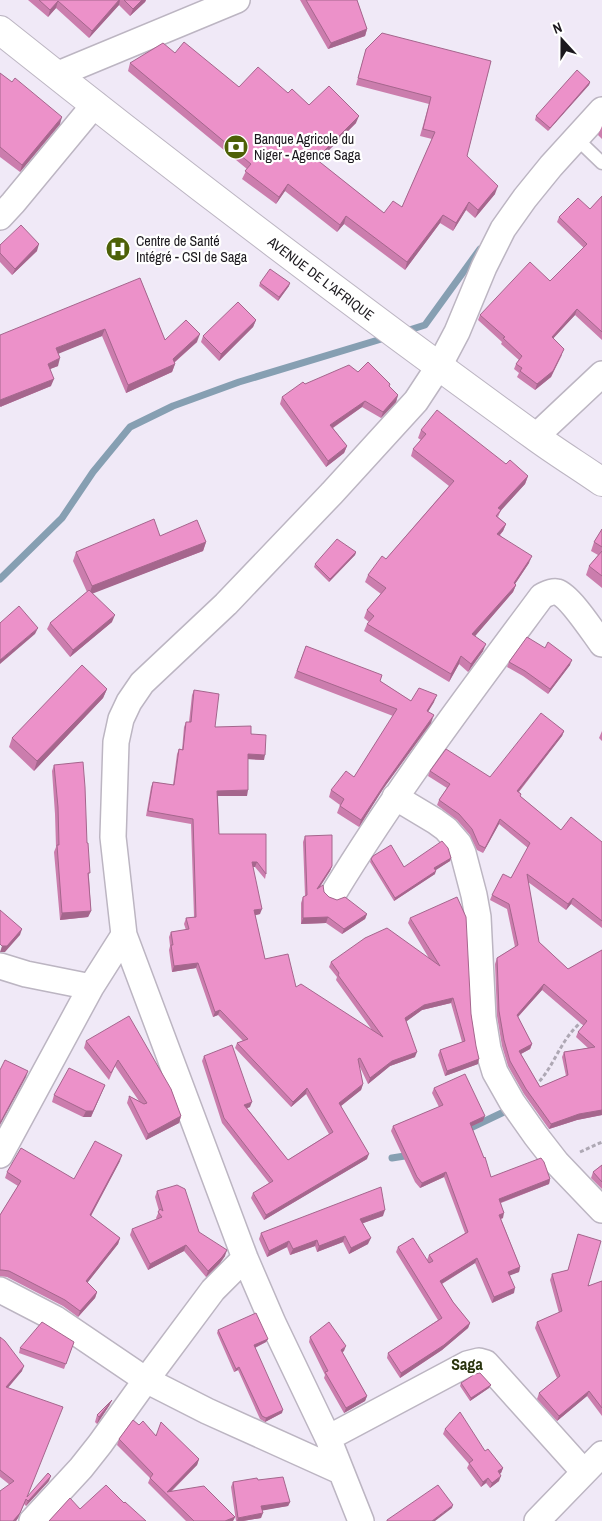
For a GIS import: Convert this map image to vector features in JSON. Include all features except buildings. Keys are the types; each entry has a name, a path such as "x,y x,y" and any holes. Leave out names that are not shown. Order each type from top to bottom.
{"main road":[{"name":"AVENUE DE L'AFRIQUE","path":"0,30 369,315 535,437 602,482"}],"street":[{"path":"56,75 238,0"},
{"path":"0,217 95,104"},
{"path":"361,1521 328,1438 273,1323 245,1258 124,935 113,837 116,742 121,719 128,702 142,682 226,604 332,493 416,401 439,366 457,332 484,267 503,229 525,198 602,110"},
{"path":"535,437 602,374"},
{"path":"335,891 395,797 542,596 556,592 562,595 570,602 602,644"},
{"path":"395,797 446,829 459,844 463,852 478,916 481,998 488,1049 494,1072 512,1102 557,1163 602,1210"},
{"path":"0,1155 91,986 124,935"},
{"path":"0,966 26,974 91,986"},
{"path":"32,1521 81,1468 100,1444 213,1290 245,1258"},
{"path":"0,1290 56,1319 146,1380 207,1411 340,1471"},
{"path":"328,1438 467,1364 479,1361 486,1363 584,1472"},
{"path":"537,1521 602,1454"}],"lane":[{"path":"576,138 602,163"}],"path":[{"path":"512,1102 542,1080 560,1047 575,1027 589,1017"}],"waterway":[{"path":"403,332 425,325 480,249"},
{"path":"0,579 62,518 93,472 130,427 173,406 239,382 388,337"},
{"path":"464,1131 506,1111"},
{"path":"392,1158 411,1155"}],"place":[{"name":"Banque Agricole du Niger - Agence Saga","path":"236,147"},
{"name":"Centre de Santé Intégré - CSI de Saga","path":"118,249"}],"district":[{"name":"Saga","path":"467,1364"}]}
